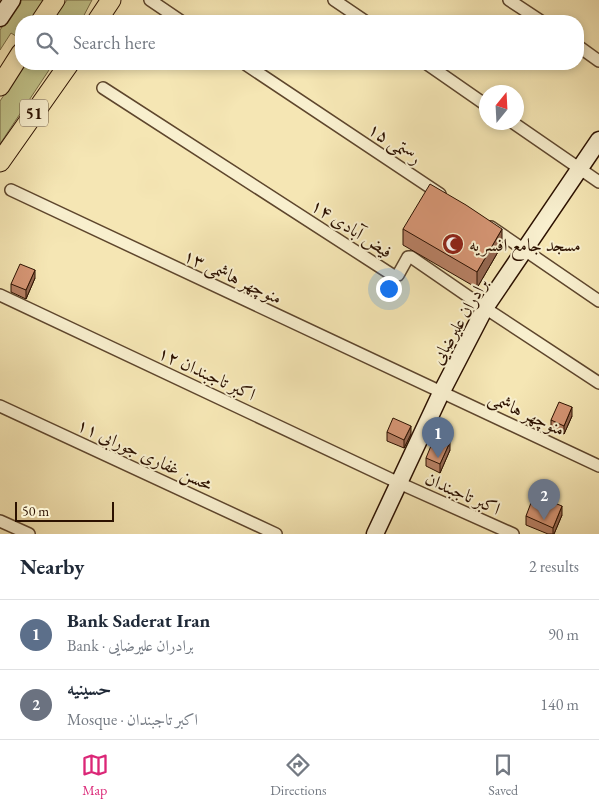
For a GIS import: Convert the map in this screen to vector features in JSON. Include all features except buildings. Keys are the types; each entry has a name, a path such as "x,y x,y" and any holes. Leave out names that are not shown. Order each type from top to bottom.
{"highway":[{"path":"45,15 55,0"},
{"path":"101,15 111,0"},
{"name":"51","path":"0,86 15,62"},
{"name":"51","path":"0,162 65,70"}],"main road":[{"path":"0,18 12,0"},
{"name":"برادران علیرضایی","path":"374,534 441,393 485,308 599,140"}],"street":[{"path":"150,0 172,15"},
{"path":"334,0 356,15"},
{"path":"509,0 532,15"},
{"path":"584,50 599,61"},
{"name":"رستمی ۱۵","path":"254,70 451,201"},
{"path":"436,70 479,100"},
{"name":"فیض آبادی ۱۴","path":"103,88 394,276 398,275 408,257 411,257 599,383"},
{"path":"524,130 599,182"},
{"name":"منوچهر هاشمی ۱۳","path":"10,190 441,393"},
{"path":"484,223 599,301"},
{"name":"اکبر تاجبندان ۱۲","path":"0,295 399,483"},
{"name":"منوچهر هاشمی","path":"441,393 599,466"},
{"name":"محسن غفاری جورابی ۱۱","path":"0,406 276,534"},
{"name":"اکبر تاجبندان","path":"399,483 512,534"},
{"path":"0,521 29,534"}],"green space":[{"path":"21,0 44,0 34,15 15,15 15,36 11,33 0,50 0,30"},
{"path":"67,0 92,0 84,15 56,15"},
{"path":"21,70 49,70 0,144 0,101"}],"place":[{"name":"مسجد جامع افسریه","path":"453,244"},
{"name":"Bank Saderat Iran","path":"438,458"},
{"name":"حسینیه","path":"544,520"}]}
